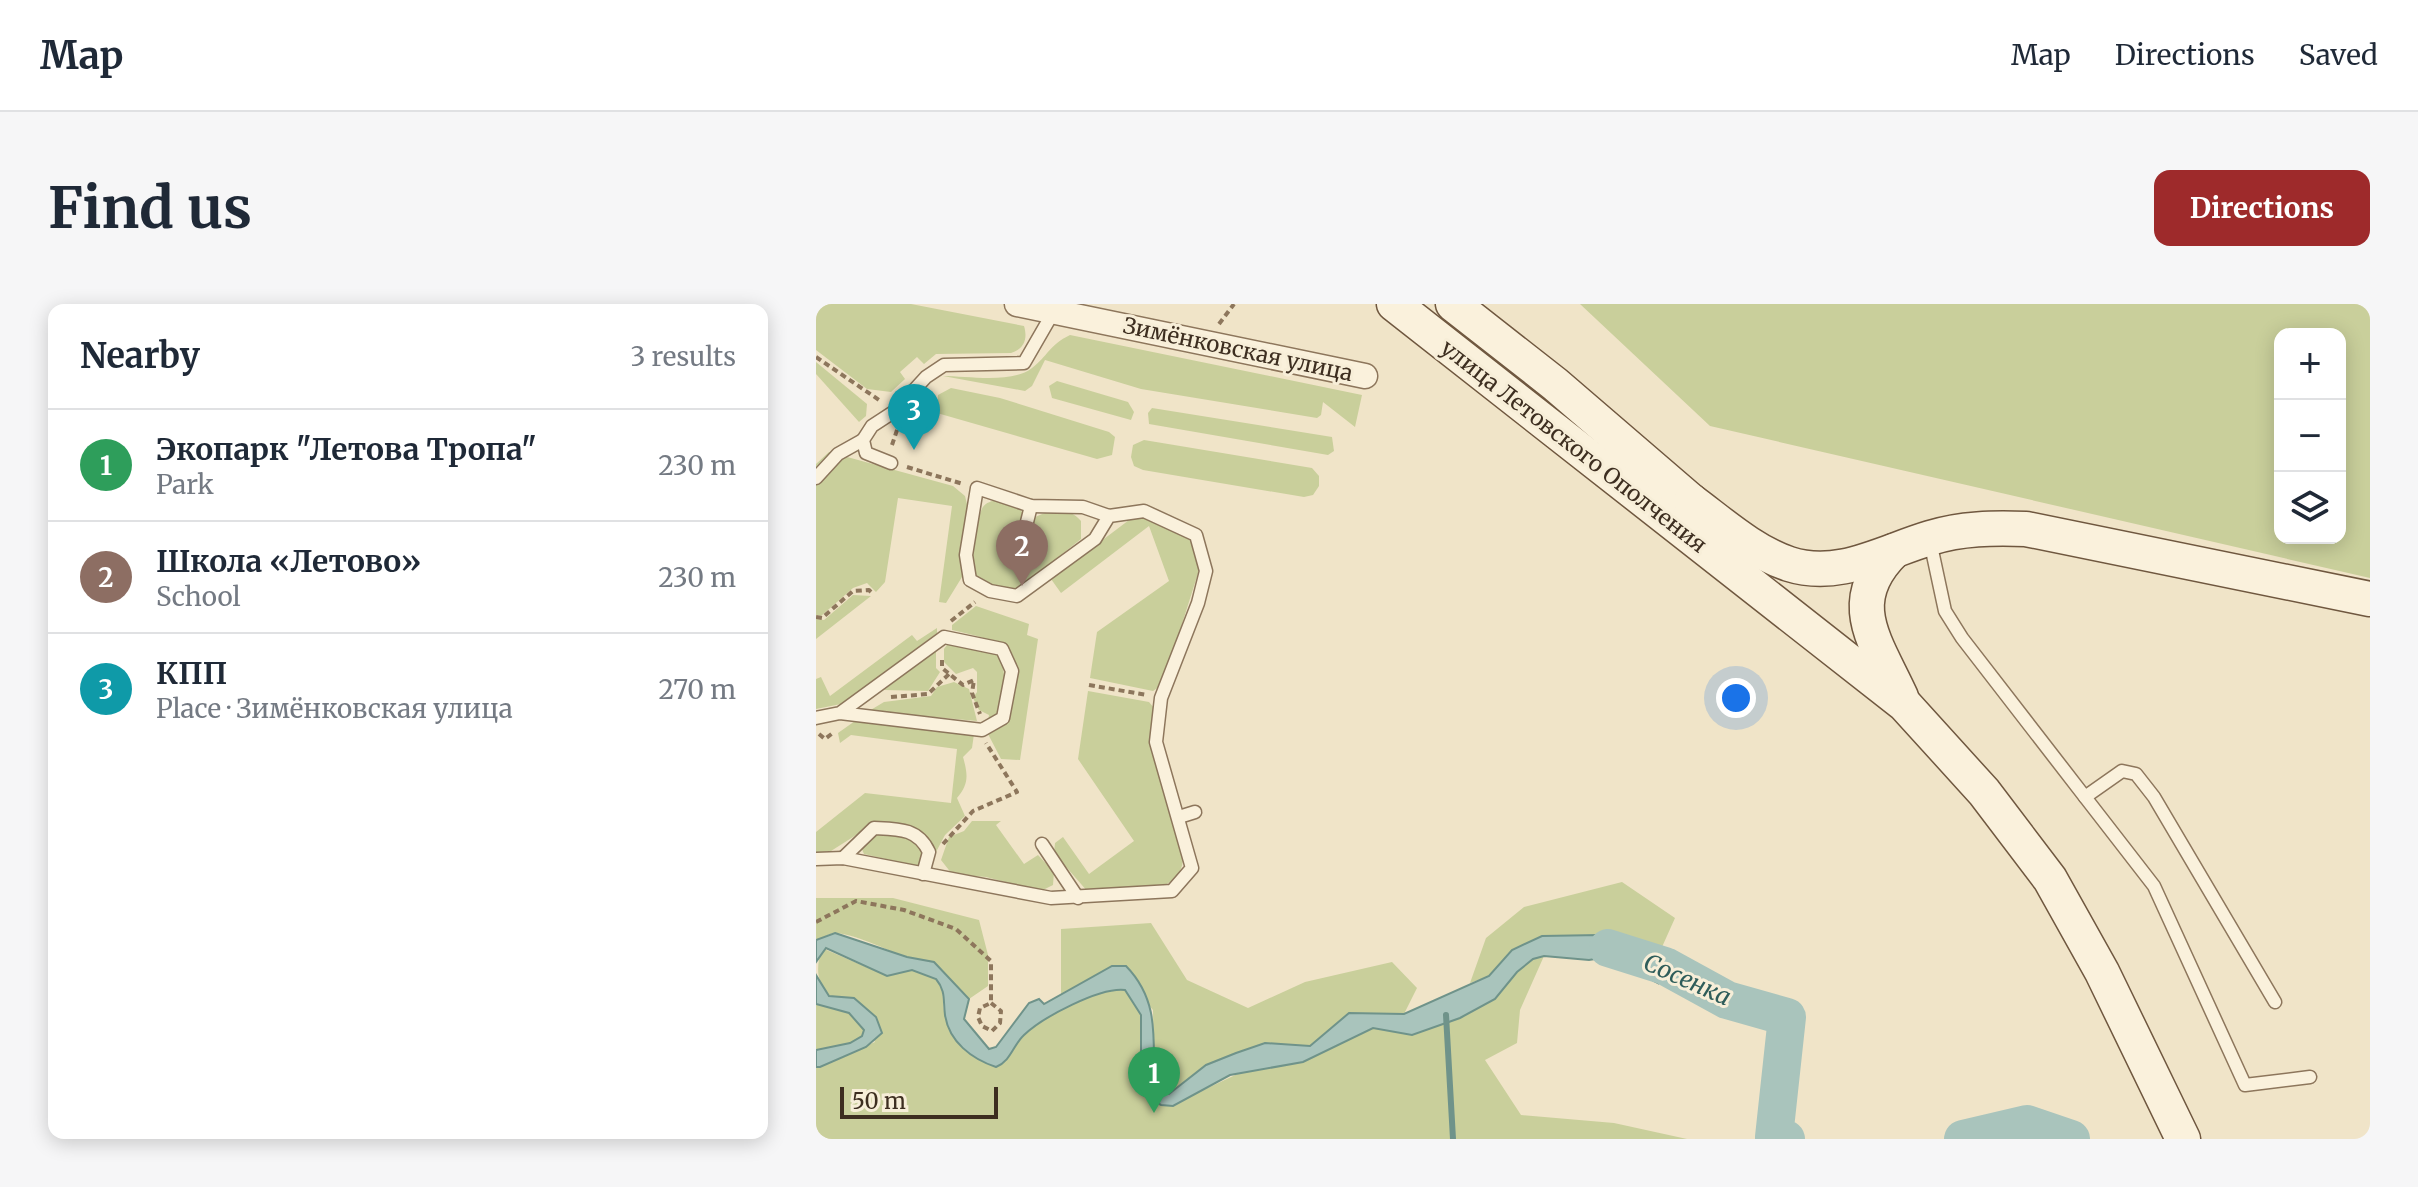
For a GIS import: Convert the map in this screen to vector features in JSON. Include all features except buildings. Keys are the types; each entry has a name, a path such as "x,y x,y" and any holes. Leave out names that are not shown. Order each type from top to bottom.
{"main road":[{"name":"улица Летовского Ополчения","path":"1394,304 1905,705 1984,792 2050,879 2102,972 2183,1139"},
{"name":"улица Летовского Ополчения","path":"1453,304 1555,384 1691,501 1754,588"},
{"path":"1691,501 1748,542 1787,564 1816,570 1845,567 1930,538 1976,528 2026,529 2370,599"},
{"path":"1894,551 1877,568 1868,585 1865,603 1868,626 1905,705"}],"street":[{"name":"Зимёнковская улица","path":"1017,304 1365,376"}],"lane":[{"path":"816,478 838,454 863,440 872,426 895,411 926,377 944,365 1024,363 1054,311"},
{"path":"863,440 866,453 891,463"},
{"path":"816,859 843,858 923,874 981,881 1051,898 1172,891 1192,868 1156,742 1161,698 1198,603 1206,571 1196,535 1144,511 1109,516 1083,507 1031,506 977,488 966,555 970,580 990,591 1017,596 1095,539 1109,516"},
{"path":"1027,522 1031,506"},
{"path":"1930,538 1945,611 2154,886 2245,1085 2310,1077"},
{"path":"1198,603 1213,607"},
{"path":"816,718 840,713 982,730 1003,718 1012,671 1002,649 944,637 840,713"},
{"path":"2085,797 2122,771 2136,774 2154,797 2275,1002"},
{"path":"1179,817 1195,812"},
{"path":"843,858 874,828 906,829 923,840 929,852 923,874"},
{"path":"1042,844 1078,898"}],"path":[{"path":"816,357 895,411 898,428 896,442 886,455 891,463 977,488"},
{"path":"816,617 822,618 853,591 869,590 873,594"},
{"path":"950,622 969,608"},
{"path":"1089,685 1161,698"},
{"path":"961,828 973,811"},
{"path":"816,922 856,901 904,910 956,929 991,961 991,1003"},
{"path":"991,1003 1001,1011 1000,1023 992,1031 982,1026 978,1017 980,1008 991,1003"}],"green space":[{"path":"816,304 911,304 1024,326 1025,339 1019,349 1011,353 936,354 924,364 917,357 900,372 905,379 891,392 867,389 816,350"},
{"path":"1580,304 2370,304 2370,578 1710,426"},
{"path":"1070,335 1362,395 1355,427 1323,402 1321,415 1317,418 1141,389 1045,360 1032,386 1025,391 943,376 1002,378 1023,373"},
{"path":"816,362 867,404 866,416 859,422 816,374"},
{"path":"1057,381 1128,402 1134,412 1131,420 1052,398 1049,386"},
{"path":"951,388 1000,398 1109,432 1115,437 1112,455 1097,459 937,413 938,395"},
{"path":"1152,408 1332,437 1334,451 1328,455 1149,424 1148,413"},
{"path":"1144,440 1312,468 1319,476 1319,486 1313,495 1304,497 1143,470 1134,466 1131,457 1133,445"},
{"path":"829,452 953,486 965,496 969,512 962,577 946,603 939,602 952,506 898,498 885,582 876,592 867,583 853,588 821,616 816,615 816,464"},
{"path":"996,500 1016,505 1022,512 1021,520 1027,522 1047,512 1069,512 1081,521 1081,539 1017,590 988,584 975,575 973,543 982,508"},
{"path":"1133,517 1158,521 1184,535 1196,550 1200,567 1163,684 1153,691 1090,678 1097,632 1169,581 1149,526 1061,593 1051,579"},
{"path":"853,595 871,596 816,639 816,619 824,620"},
{"path":"976,606 1029,624 1027,635 1038,639 1020,760 1001,759 988,734 1007,720 1015,678 1012,655 994,641 952,630 952,625"},
{"path":"937,628 937,633 846,703 816,709 816,679 821,677 830,696 912,635 917,641"},
{"path":"949,642 998,654 1004,687 993,720 988,721 989,715 979,710 973,698 977,692 977,672 973,668 956,674 944,662 944,649"},
{"path":"936,649 936,668 940,672 928,691 884,690"},
{"path":"954,682 969,689 977,721 869,711 884,702 931,696 937,687"},
{"path":"1088,691 1149,702 1154,708 1151,744 1183,860 1179,873 1171,882 1159,887 1130,892 1088,892 1054,853 1055,843 1063,837 1089,874 1134,841 1078,759"},
{"path":"855,721 974,734 972,748 963,757 966,779 957,798 965,816 945,835 936,852 916,828 875,823 831,851 816,853 816,832 865,793 951,803 957,749 851,735 840,743 838,733"},
{"path":"972,821 1001,821 996,825 1024,864 1038,855 1054,872 1053,885 1041,891 986,877 952,874 941,860 949,837 964,831"},
{"path":"874,833 910,836 924,851 922,863 916,866 864,854 861,847"},
{"path":"1622,882 1675,918 1658,956 1638,944 1512,950 1489,976 1470,983 1486,938 1524,907"},
{"path":"816,898 893,898 979,920 988,955 988,986 969,999 926,969 864,940 834,933 816,940"},
{"path":"1151,923 1187,980 1248,1008 1305,982 1392,962 1417,988 1404,1014 1349,1013 1310,1046 1265,1043 1206,1065 1181,1088 1195,1094 1248,1069 1303,1062 1373,1028 1441,1023 1460,1018 1495,999 1517,972 1533,959 1544,956 1520,1010 1517,1043 1485,1060 1521,1115 1614,1123 1687,1139 816,1139 816,1067 875,1042 854,998 829,997 822,986 818,974 822,948 887,976 912,970 936,979 942,992 948,1024 958,1041 979,1059 996,1067 1005,1061 1024,1035 1044,1020 1087,998 1125,990 1141,1015 1141,1091 1157,1091 1154,1084 1153,1010 1112,966 1061,994 1061,929"},
{"path":"816,1004 849,1013 864,1030 862,1036 850,1043 816,1050"}],"water":[{"path":"835,933 907,957 934,962 969,999 964,1019 989,1049 996,1047 1029,1003 1039,999 1044,1004 1112,966 1126,966 1137,979 1150,1007 1154,1036 1154,1084 1157,1091 1169,1094 1206,1065 1265,1043 1310,1046 1349,1013 1404,1014 1489,976 1512,950 1542,936 1600,935 1638,944 1658,956 1658,983 1607,957 1589,960 1544,956 1533,959 1517,972 1495,999 1460,1018 1412,1035 1373,1028 1303,1062 1230,1075 1173,1106 1161,1105 1141,1094 1141,1015 1125,990 1087,998 1044,1020 1024,1035 1005,1061 996,1067 970,1054 951,1033 945,1015 943,992 936,979 912,970 887,976 826,948 816,962 816,940"},
{"path":"816,975 829,996 854,998 876,1017 882,1033 866,1047 820,1067 816,1067 816,1050 850,1043 862,1036 864,1030 849,1013 816,1004"}],"waterway":[{"name":"Сосенка","path":"1608,948 1665,966 1727,1000 1787,1017 1774,1137 1786,1139"},
{"path":"1446,1015 1453,1139"},
{"name":"Сосенка","path":"1963,1139 2027,1124 2071,1139"}],"place":[{"name":"КПП","path":"914,450"},
{"name":"Школа «Летово»","path":"1022,586"},
{"name":"Экопарк \"Летова Тропа\"","path":"1154,1113"}]}
